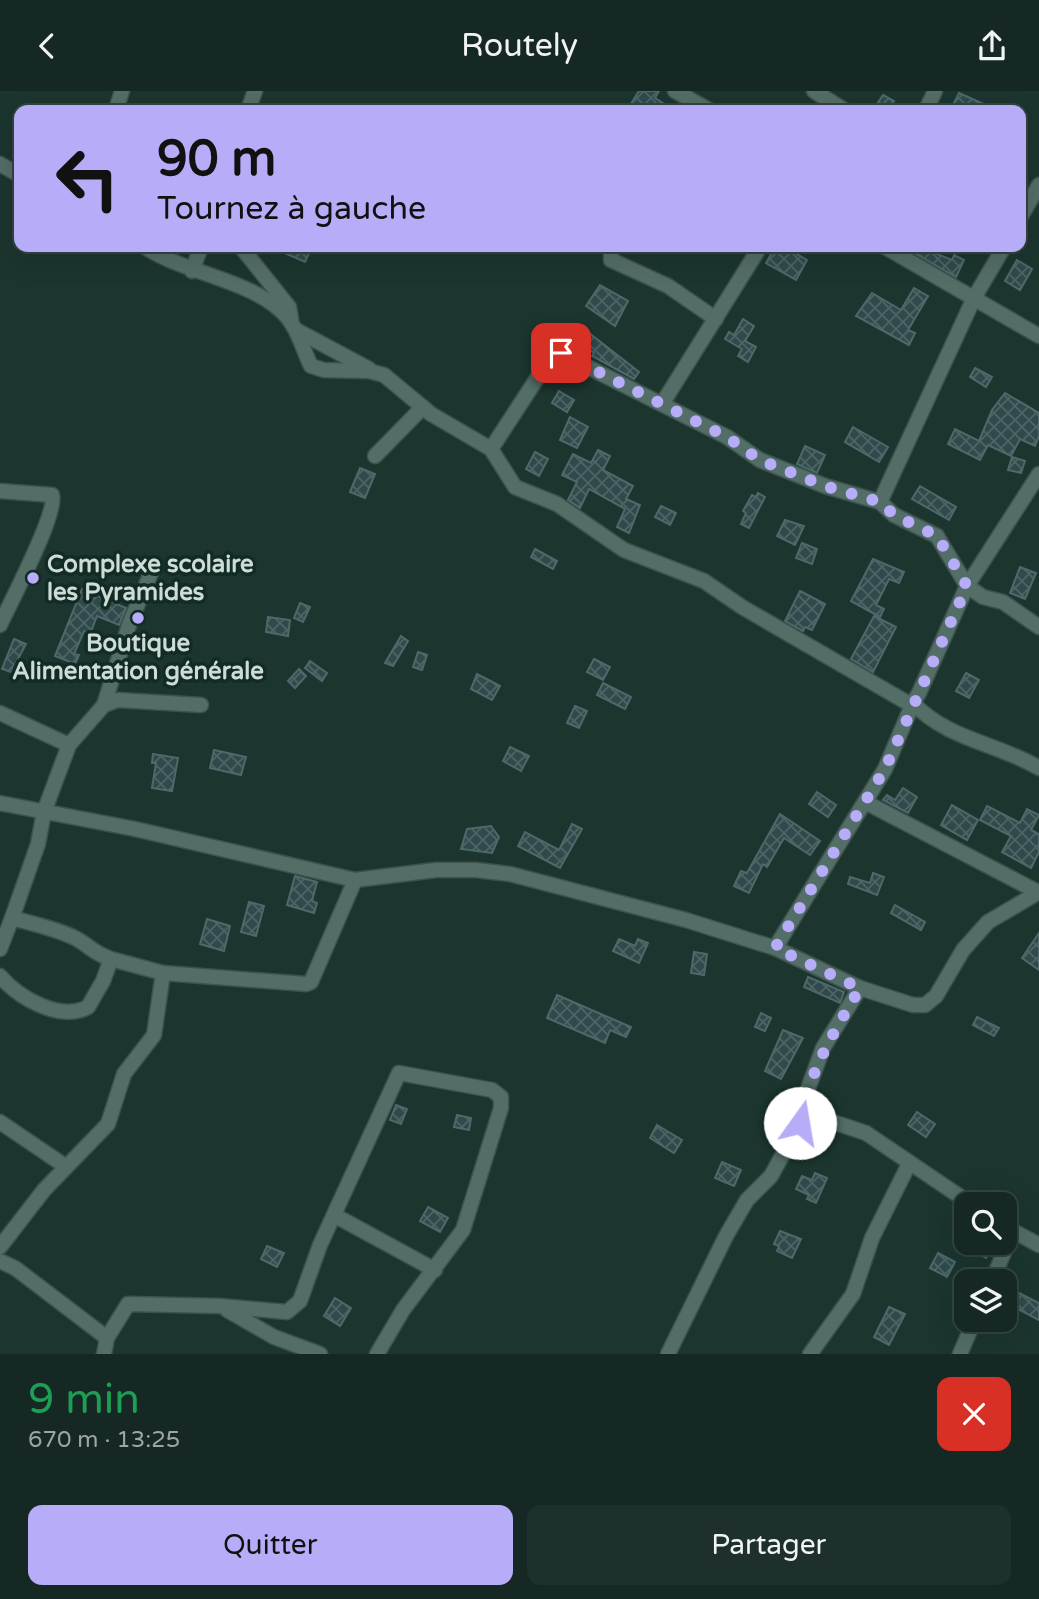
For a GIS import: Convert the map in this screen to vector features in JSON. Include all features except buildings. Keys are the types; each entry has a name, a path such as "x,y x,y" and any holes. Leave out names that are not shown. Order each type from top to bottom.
{"street":[{"path":"675,91 702,104"},
{"path":"814,91 836,105"},
{"path":"1026,208 1039,185"},
{"path":"155,252 192,271 223,278 281,311 294,327 395,382 452,429 491,449 515,487 557,504 624,550 704,581 888,692 913,703 927,717 943,727 1039,768"},
{"path":"192,271 199,252"},
{"path":"244,252 289,307 294,327 312,366 324,370 377,373"},
{"path":"611,252 611,260 668,286 716,319"},
{"path":"662,404 757,252"},
{"path":"895,252 1039,336"},
{"path":"880,502 974,298 1001,252"},
{"path":"491,449 551,357 561,353 727,437 760,460 825,486 880,502 894,515 937,536 967,586 983,597 1003,602 1039,627"},
{"path":"375,456 423,407"},
{"path":"775,948 885,769 967,586 1039,474"},
{"path":"0,491 52,495 54,501 44,532 0,625"},
{"path":"0,949 38,844 44,812 69,745 104,705 130,625 155,566"},
{"path":"104,705 118,700 201,705"},
{"path":"0,713 69,745"},
{"path":"864,802 1039,892"},
{"path":"0,803 135,829 355,880 436,870 476,870 510,874 686,920 775,948 860,988 914,1005 925,1005 936,996 971,939 988,922 1039,892"},
{"path":"12,918 63,933 79,940 90,951 163,973 311,982 355,880"},
{"path":"0,976 37,1005 80,1011 88,1007 99,989 111,958"},
{"path":"0,1247 65,1166 108,1124 124,1075 154,1035 163,973"},
{"path":"668,1354 726,1236 747,1200 771,1176 800,1123 805,1097 823,1048 860,988"},
{"path":"104,1354 107,1338 128,1304 220,1306 279,1314 294,1308 300,1301 334,1216 399,1073 492,1090 501,1097 501,1108 463,1230 403,1310 377,1354"},
{"path":"805,1097 830,1121 866,1133 954,1193"},
{"path":"0,1122 65,1166"},
{"path":"810,1354 853,1294 872,1238 909,1164"},
{"path":"334,1216 435,1270"},
{"path":"1017,1233 1039,1245"},
{"path":"0,1261 15,1268 107,1338"},
{"path":"220,1306 274,1336 320,1354"},
{"path":"960,1354 969,1332"}],"place":[{"name":"Complexe scolaire les Pyramides","path":"33,578"},
{"name":"Boutique Alimentation générale","path":"138,618"}],"route":[{"path":"561,353 727,437 760,460 825,486 880,502 894,515 937,536 967,586 885,769 775,948 860,988 823,1048 805,1097 800,1123"}]}
